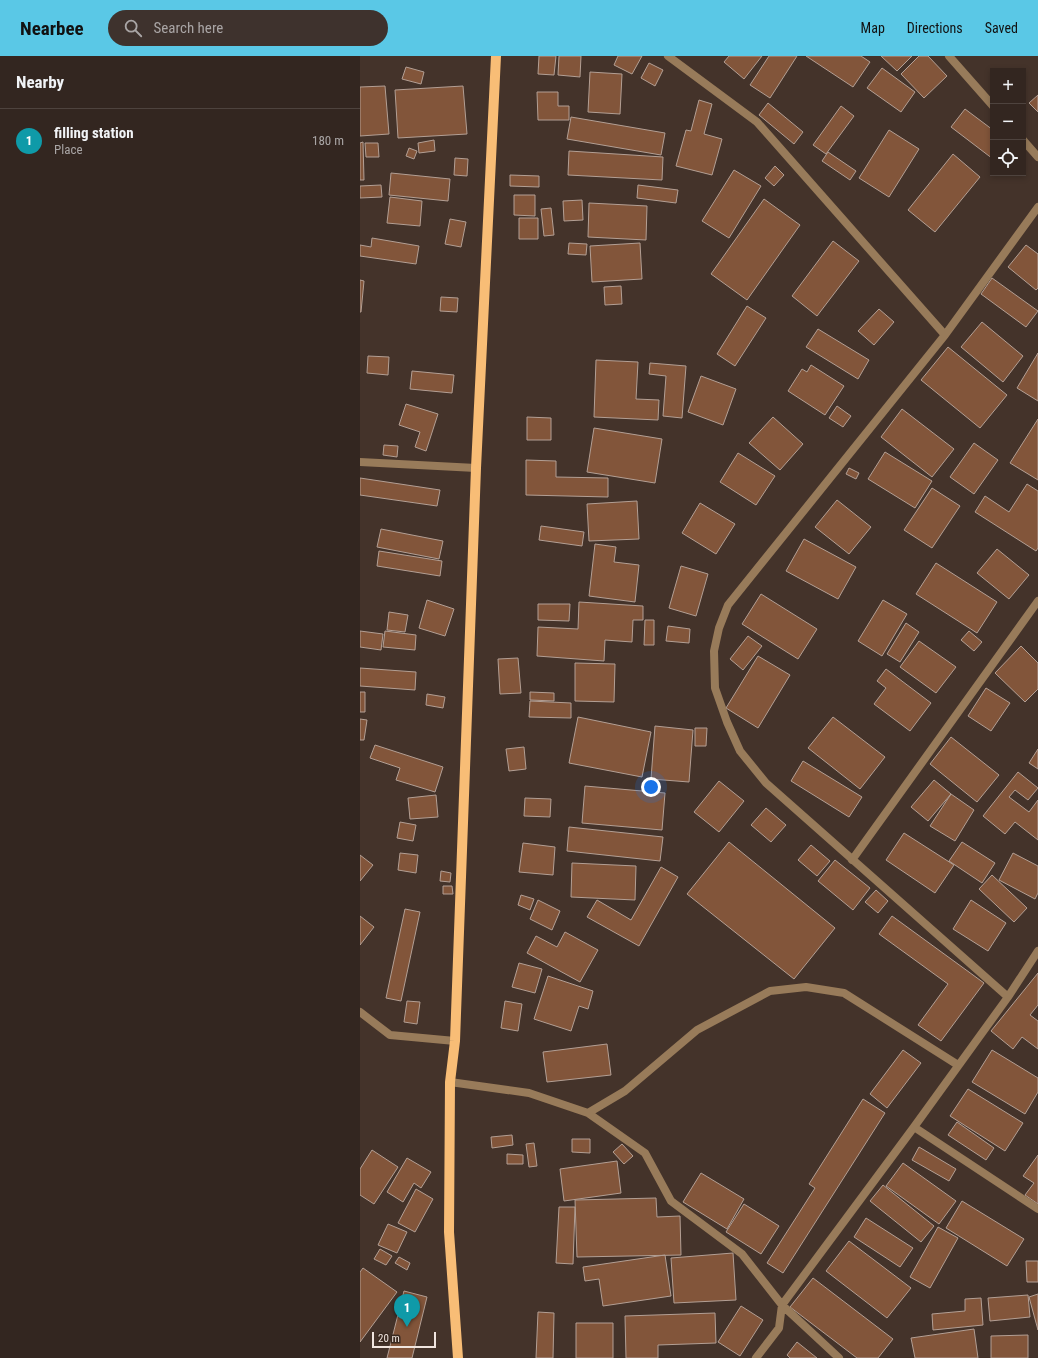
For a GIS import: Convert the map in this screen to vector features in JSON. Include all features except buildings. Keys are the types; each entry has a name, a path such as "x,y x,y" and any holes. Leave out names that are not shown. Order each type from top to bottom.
{"main road":[{"path":"458,1358 449,1232 450,1082 455,1041 476,468 496,56"}],"street":[{"path":"668,56 756,122 945,335"},
{"path":"949,56 991,104"},
{"path":"1026,143 1038,157"},
{"path":"1008,997 766,782 740,751 727,722 715,688 714,651 719,628 728,605 945,335 1038,207"},
{"path":"360,462 476,468"},
{"path":"852,860 1038,601"},
{"path":"756,1358 779,1328 782,1305 914,1127 1008,997 1038,951"},
{"path":"588,1113 625,1091 697,1030 770,991 806,987 844,993 958,1065"},
{"path":"360,1012 390,1035 455,1041"},
{"path":"450,1082 529,1092 588,1113 645,1153 671,1201 742,1254 782,1305 839,1358"},
{"path":"914,1127 1038,1209"}],"place":[{"name":"filling station","path":"407,1327"}]}
